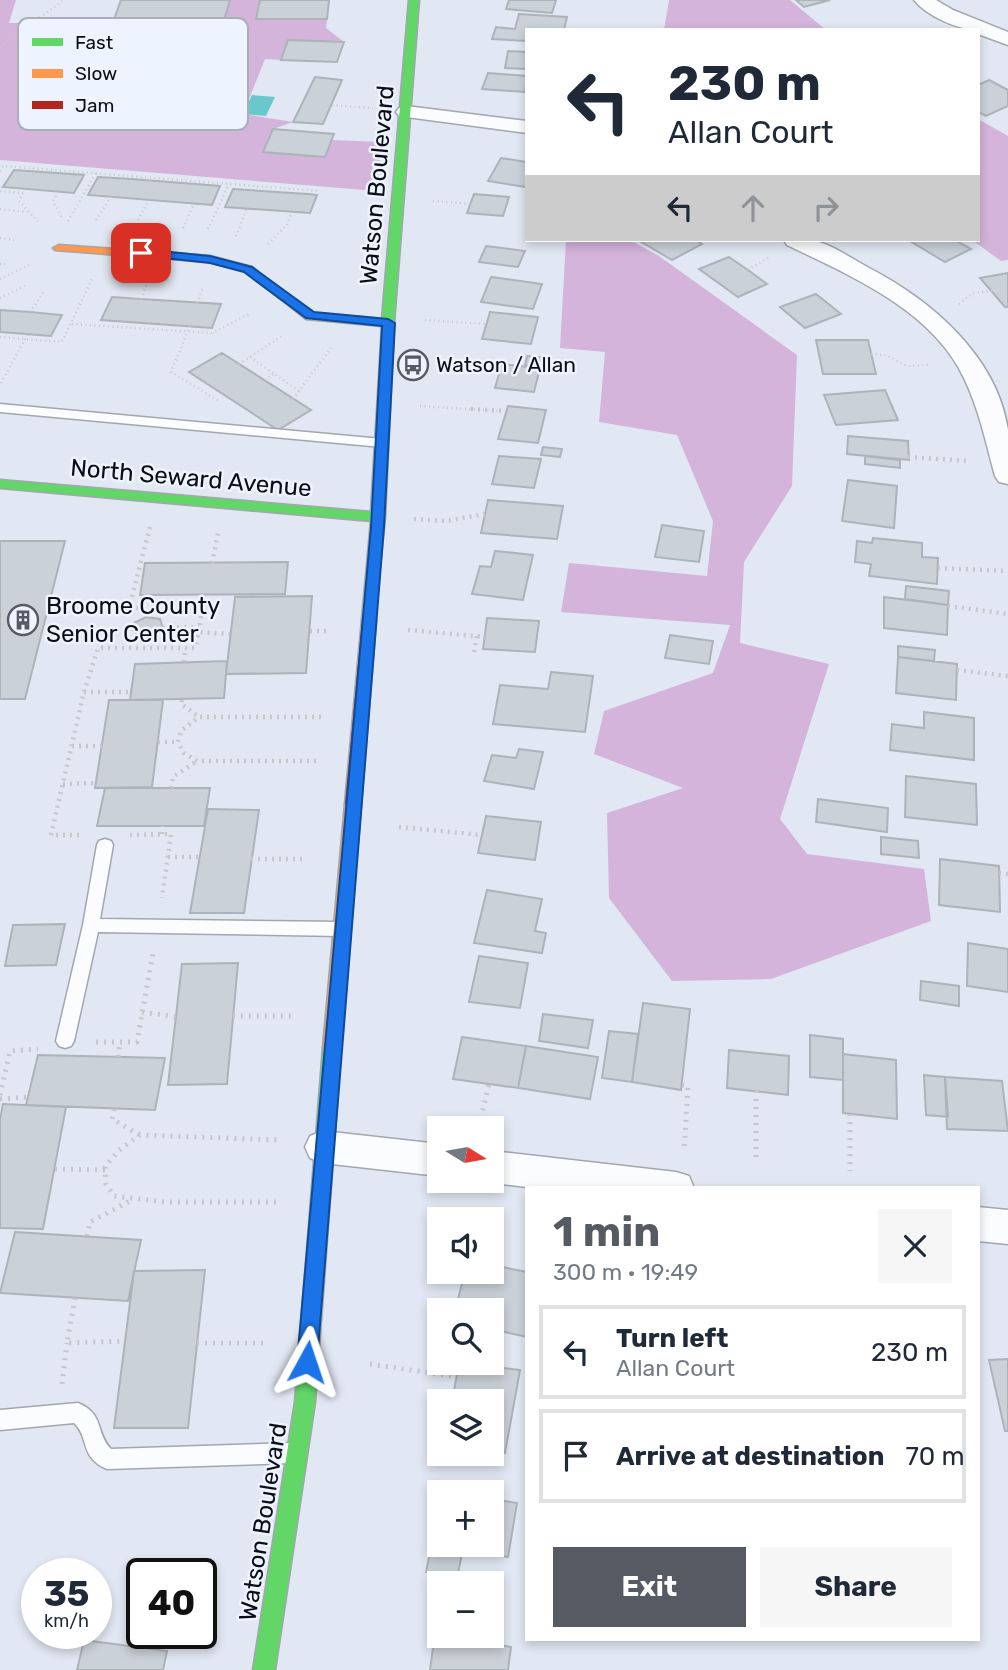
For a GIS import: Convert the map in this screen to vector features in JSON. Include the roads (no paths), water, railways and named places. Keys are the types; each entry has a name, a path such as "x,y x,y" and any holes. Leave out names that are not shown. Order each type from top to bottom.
{"street":[{"name":"Watson Boulevard","path":"264,1670 304,1402 334,1015 378,517 388,323 414,0"},
{"path":"923,0 946,14 1008,39"},
{"path":"406,112 525,127"},
{"path":"786,246 906,300 949,337 970,365 986,402 1008,476"},
{"path":"59,248 210,259 248,269 310,316 388,323"},
{"name":"North Seward Avenue","path":"0,484 378,517"},
{"path":"323,1147 427,1159"},
{"path":"504,1168 658,1186"},
{"path":"980,1224 1008,1227"}],"lane":[{"path":"0,408 382,443"},
{"path":"65,1041 91,925 99,840"},
{"path":"91,925 342,929"},
{"path":"0,1420 78,1413 90,1424 94,1446 107,1459 297,1452"}],"water":[{"path":"252,95 275,97 266,116 248,114 248,103"}],"place":[{"name":"Watson / Allan","path":"413,365"},
{"name":"Broome County Senior Center","path":"23,620"}]}
